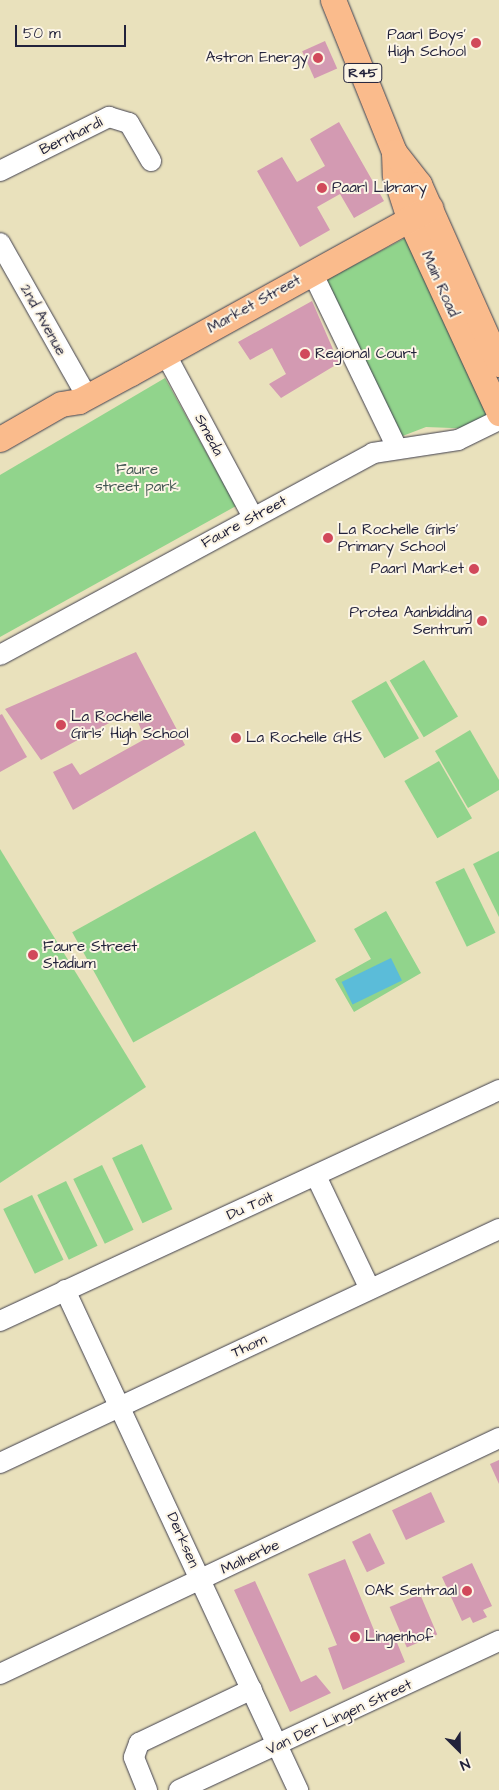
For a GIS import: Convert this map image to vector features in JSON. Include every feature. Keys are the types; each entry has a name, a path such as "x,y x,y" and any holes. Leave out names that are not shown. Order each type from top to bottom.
{"main road":[{"name":"Main Road","path":"333,0 394,152 395,175 420,213 499,364"},
{"name":"Main Road","path":"420,213 499,413"},
{"name":"Market Street","path":"0,439 61,404 83,399 420,213"},
{"name":"Market Street","path":"0,455 66,418 83,399"}],"street":[{"name":"Bernhardi","path":"0,171 109,117 129,123 151,161"},
{"name":"2nd Avenue","path":"0,243 83,399"},
{"path":"312,272 396,446"},
{"name":"Smeda","path":"165,353 253,518"},
{"name":"Faure Street","path":"0,655 373,453 396,446 466,438 499,420"},
{"name":"Du Toit","path":"0,1321 499,1090"},
{"path":"316,1176 370,1289"},
{"name":"Thom","path":"0,1463 499,1229"},
{"name":"Derksen","path":"65,1290 123,1406 298,1790"},
{"name":"Malherbe","path":"0,1674 499,1438"},
{"name":"Van Der Lingen Street","path":"179,1790 399,1690 499,1642"},
{"path":"147,1790 134,1757 139,1743 252,1689"}],"green space":[{"path":"407,237 499,415 478,429 426,427 400,437 324,281"},
{"name":"Faure street park","path":"165,378 236,506 0,637 0,475"},
{"path":"424,660 458,717 424,737 390,681"},
{"path":"386,681 419,738 384,758 351,701"},
{"path":"470,730 499,780 499,790 468,808 435,751"},
{"path":"439,761 472,818 437,838 404,781"},
{"path":"255,831 316,941 133,1043 72,932"},
{"name":"Faure Street Stadium","path":"0,849 146,1087 0,1183"},
{"path":"499,851 499,917 473,864"},
{"path":"464,868 496,933 467,947 435,882"},
{"path":"386,911 421,973 354,1012 335,979 371,959 354,929"},
{"path":"142,1144 172,1209 143,1223 112,1158"},
{"path":"102,1165 134,1230 105,1244 73,1179"},
{"path":"66,1181 98,1246 69,1260 37,1195"},
{"path":"32,1195 64,1260 35,1274 3,1209"}],"water":[{"path":"391,958 402,980 353,1005 342,982"}],"building":[{"path":"325,41 337,68 314,79 302,51"},
{"name":"Paarl Library","path":"339,122 384,201 354,218 340,194 317,207 330,230 300,247 257,171 282,157 297,182 325,166 310,139"},
{"name":"Regional Court","path":"312,301 339,363 281,398 269,384 286,374 272,348 250,360 238,342"},
{"name":"La Rochelle Girls' High School","path":"136,652 185,745 73,810 53,772 72,763 80,775 145,739 133,710 41,760 5,709"},
{"path":"2,714 27,757 0,772 0,715"},
{"path":"499,1460 499,1484 490,1464"},
{"path":"431,1492 445,1522 406,1540 392,1510"},
{"path":"370,1533 385,1564 367,1572 352,1542"},
{"name":"Lingenhof","path":"345,1559 378,1640 393,1633 405,1662 343,1690 328,1648 337,1645 308,1574"},
{"name":"OAK Sentraal","path":"472,1563 492,1606 483,1610 487,1617 473,1623 470,1617 462,1621 442,1577"},
{"path":"255,1581 301,1682 316,1675 331,1693 290,1712 234,1590"},
{"path":"420,1594 437,1635 407,1647 390,1607"}],"place":[{"name":"Paarl Boys' High School","path":"476,43"},
{"name":"Astron Energy","path":"318,58"},
{"name":"Paarl Library","path":"322,188"},
{"name":"Regional Court","path":"305,354"},
{"name":"La Rochelle Girls' Primary School","path":"328,538"},
{"name":"Paarl Market","path":"474,569"},
{"name":"Protea Aanbidding Sentrum","path":"482,621"},
{"name":"La Rochelle Girls' High School","path":"61,725"},
{"name":"La Rochelle GHS","path":"236,738"},
{"name":"Faure Street Stadium","path":"33,955"},
{"name":"OAK Sentraal","path":"467,1591"},
{"name":"Lingenhof","path":"355,1637"}]}
